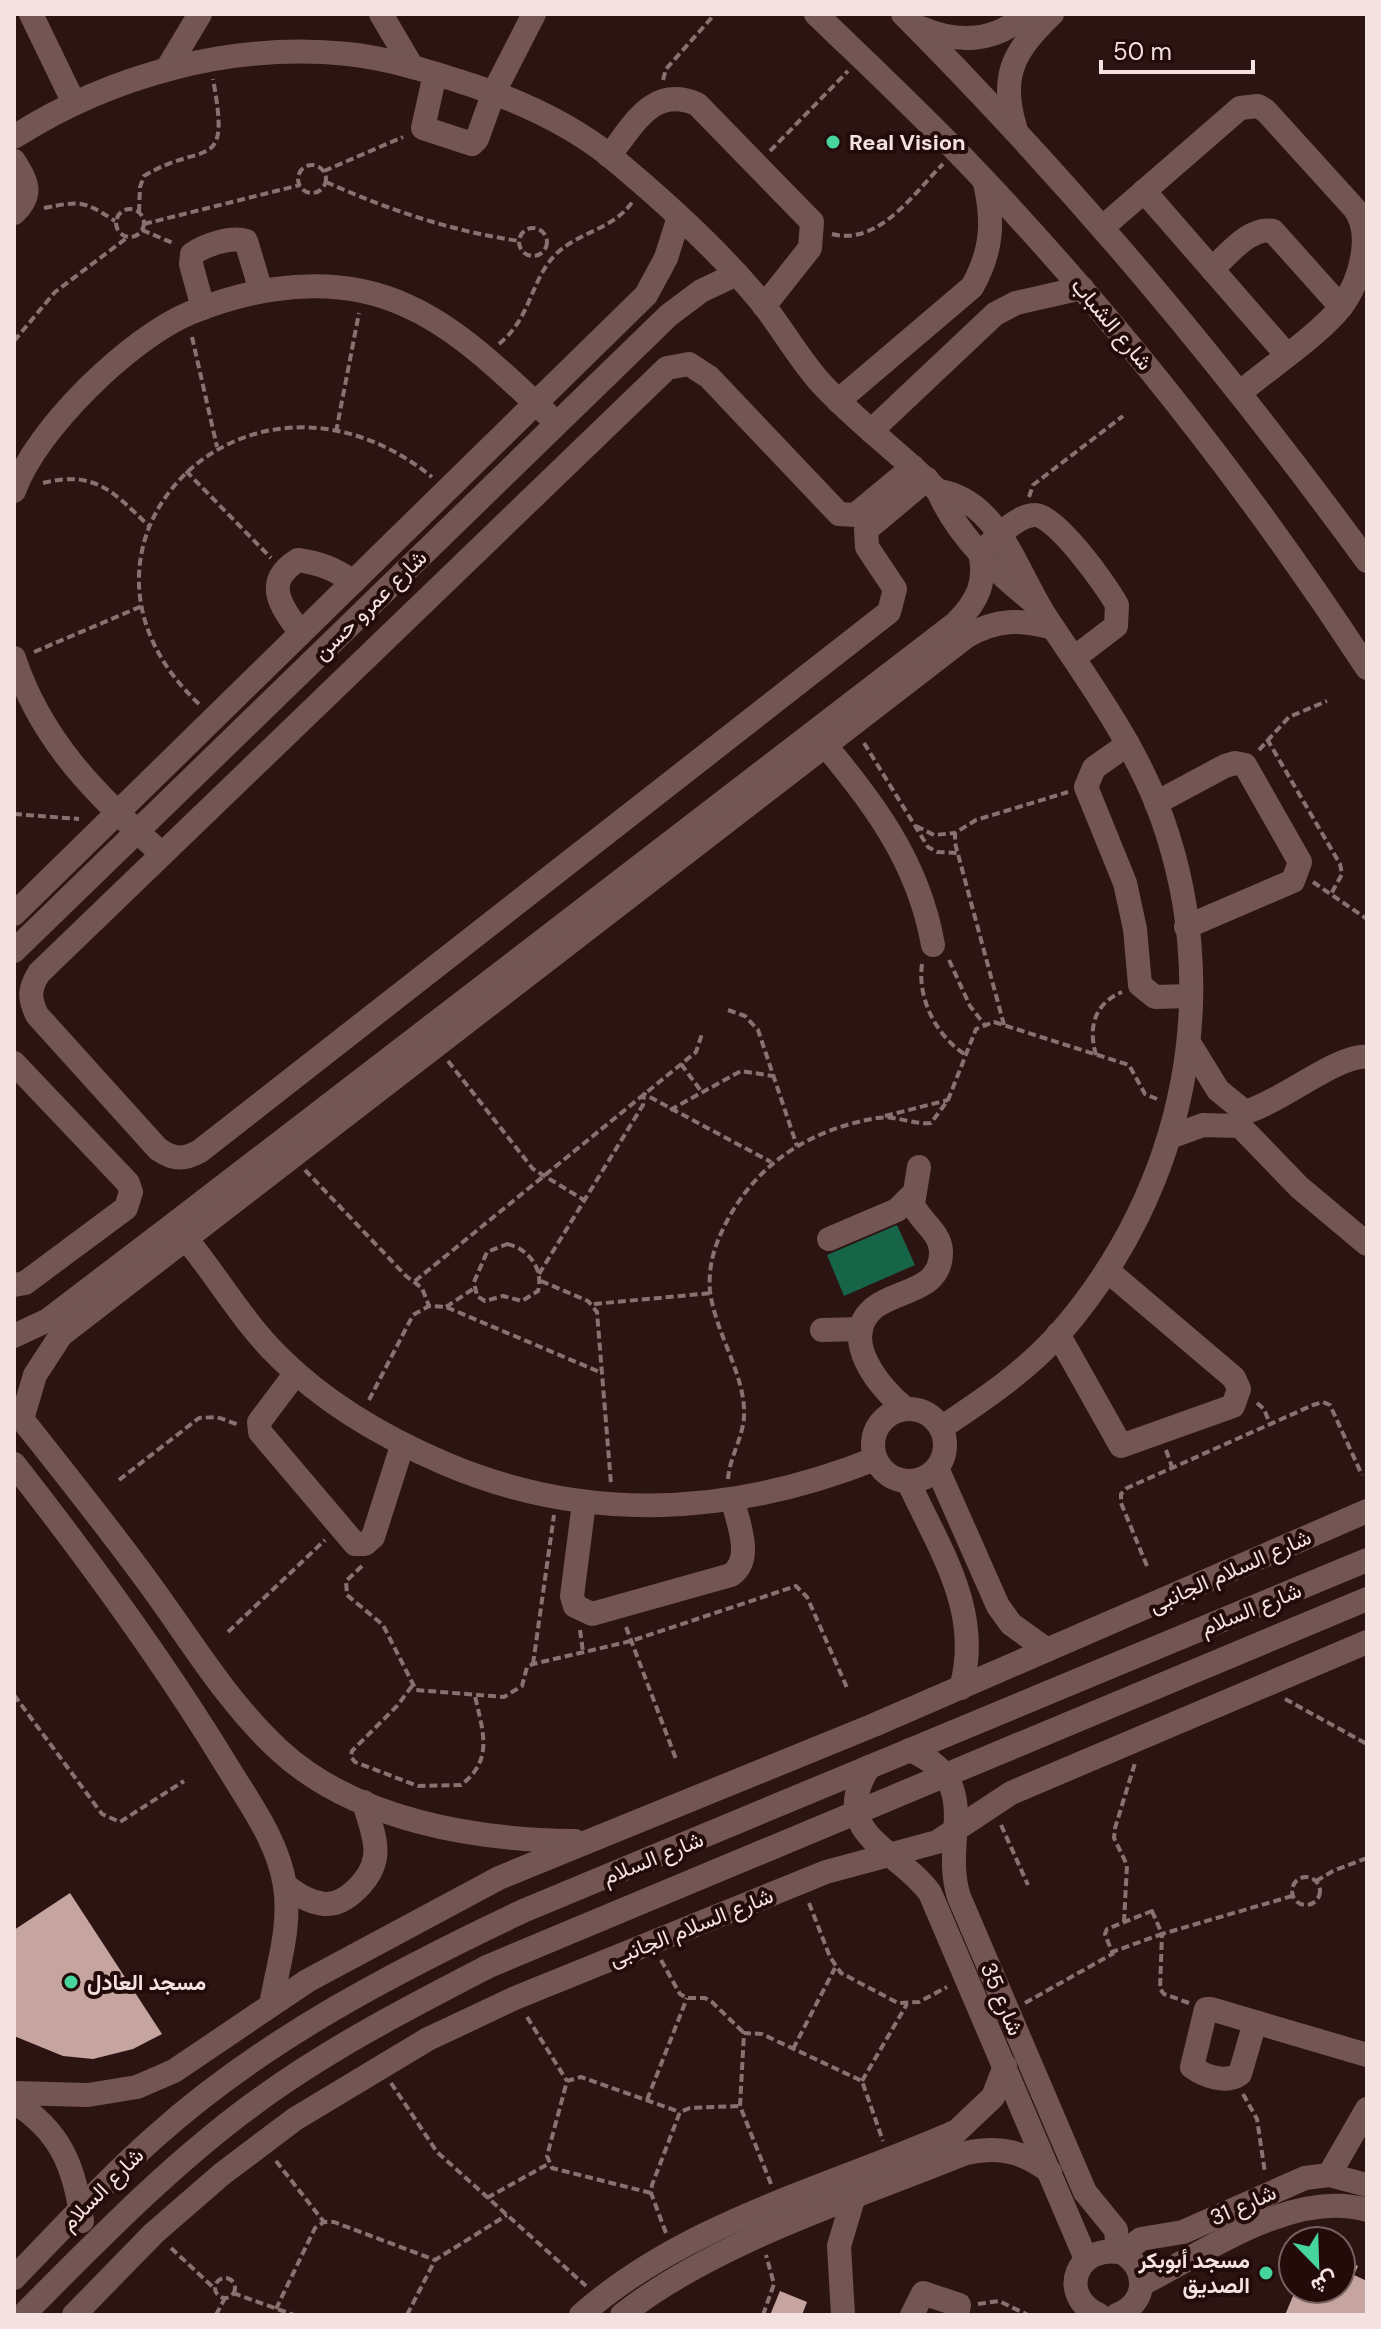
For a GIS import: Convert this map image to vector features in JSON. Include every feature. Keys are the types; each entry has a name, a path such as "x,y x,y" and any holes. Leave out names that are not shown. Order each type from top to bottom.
{"street":[{"path":"31,14 74,103"},
{"path":"167,69 200,14"},
{"path":"381,14 411,65"},
{"path":"435,74 423,128 472,144 477,139 494,92 534,14"},
{"name":"شارع الشباب","path":"816,14 985,180 1082,288 1199,430 1317,591 1367,668"},
{"path":"908,20 942,36 972,39 1010,29 1026,14"},
{"path":"1015,127 1008,92 1015,57 1024,42 1052,14"},
{"path":"908,20 1015,127 1103,227 1241,392 1367,561"},
{"path":"14,137 74,103 167,69 279,54 347,54 411,65 494,92 571,129 609,156 679,217 737,274 764,306 799,357 838,401 926,479 972,506 1000,536 1031,586 1037,605"},
{"path":"609,156 650,107 667,97 680,97 697,104 812,222 810,248 764,306"},
{"path":"1103,227 1240,108 1258,106 1354,208 1364,225 1365,244 1341,307 1241,392"},
{"path":"14,161 26,182 20,206"},
{"path":"838,401 972,287 986,263 991,236 991,208 985,180"},
{"path":"1144,191 1286,354"},
{"name":"شارع عمرو حسن","path":"14,914 646,295 666,258 679,217"},
{"path":"1212,269 1251,235 1265,229 1273,231 1341,307"},
{"path":"195,311 191,264 192,254 200,249 237,238 246,241 261,291"},
{"name":"شارع عمرو حسن","path":"14,951 684,302 737,274"},
{"path":"15,487 48,434 79,396 113,365 195,311 261,291 325,287 364,291 427,316 482,355 558,424"},
{"path":"871,431 995,314 1028,299 1082,288"},
{"path":"689,364 709,377 839,514 855,515 926,479 866,530 867,547 895,589 889,612 186,1158 171,1158 158,1149 37,1015 30,1001 31,986 39,973 667,368 689,364"},
{"path":"926,479 954,523 980,553 1037,605 1128,744 1156,803 1173,857 1186,927 1191,996 1191,1046 1177,1109 1170,1137 1134,1227 1108,1271 1058,1334 993,1393 941,1428"},
{"path":"980,553 1033,514 1053,521 1117,605 1116,626 1074,658"},
{"path":"14,1336 54,1327 820,739 970,608 980,591 984,571 980,553"},
{"path":"300,632 279,597 277,583 283,570 298,560 316,562 335,569 353,582"},
{"path":"327,607 348,626"},
{"path":"820,739 853,724 967,636 986,625 1029,621 1053,628"},
{"path":"14,659 27,695 66,759 112,817 137,831 162,854"},
{"path":"820,739 905,854 927,907 933,945"},
{"path":"1128,744 1094,768 1086,787 1125,883 1135,929 1140,985 1155,997 1191,996"},
{"path":"1156,803 1225,766 1235,763 1245,765 1297,852 1298,872 1293,881 1186,927"},
{"path":"181,1232 293,1158 366,1087 437,1046 558,939"},
{"path":"1191,1046 1218,1090 1299,1187 1367,1244"},
{"path":"1170,1137 1203,1125 1242,1119 1347,1058 1367,1057"},
{"path":"14,1063 128,1183 131,1192 126,1208 25,1283 14,1285"},
{"path":"906,1409 893,1413 875,1432 875,1459 883,1471 908,1481 924,1477 937,1468 944,1455 941,1428 932,1417 906,1409 883,1390 872,1374 860,1343 861,1329 876,1306 919,1289 930,1280 938,1265 941,1251 937,1238 916,1207 919,1167"},
{"path":"829,1239 888,1214 916,1207"},
{"path":"181,1232 276,1355 296,1373 359,1420 402,1446 482,1479 556,1499 584,1503 693,1506 794,1488 875,1459"},
{"path":"1058,1334 1121,1446 1233,1406 1238,1400 1234,1378 1108,1271"},
{"path":"54,1327 18,1414 251,1721 297,1766 364,1802 454,1829 541,1841 585,1841"},
{"path":"822,1330 861,1329"},
{"path":"296,1373 259,1422 260,1432 355,1544 365,1544 373,1537 402,1446"},
{"path":"14,1464 117,1601 202,1725 267,1832 285,1885 287,1918 284,1950 268,2007 286,2040"},
{"path":"937,1468 987,1586 1011,1624 1047,1650"},
{"path":"908,1481 961,1597 969,1642 961,1688"},
{"path":"584,1503 572,1596 583,1612 592,1614 731,1575 739,1570 744,1552 733,1501"},
{"name":"شارع السلام الجانبى","path":"14,2093 88,2095 137,2087 174,2071 268,2007 404,1926 499,1878 961,1688 1367,1511"},
{"name":"شارع السلام","path":"14,2278 157,2135 241,2069 462,1939 1367,1560"},
{"path":"961,1597 987,1586"},
{"name":"شارع السلام","path":"23,2315 200,2145 286,2081 366,2031 489,1966 1367,1599"},
{"name":"شارع السلام الجانبى","path":"74,2315 154,2233 262,2144 380,2066 515,1998 801,1882 848,1865 894,1856 937,1842 991,1803 1367,1642"},
{"path":"910,1750 937,1765 947,1777"},
{"path":"857,1814 858,1789 869,1767"},
{"name":"شارع 35","path":"947,1777 957,1803 953,1881 1085,2192 1116,2230 1120,2252 1137,2265 1142,2284"},
{"path":"285,1885 301,1897 327,1904 349,1896 367,1879 376,1856 364,1802"},
{"path":"665,1809 705,1837"},
{"name":"شارع 35","path":"857,1814 870,1840 894,1856 930,1893 1086,2259"},
{"path":"1255,2022 1240,2074 1233,2079 1224,2079 1192,2067 1206,2009 1255,2022 1367,2055"},
{"name":"شارع 35","path":"581,2315 672,2249 957,2131 993,2097 1005,2066"},
{"path":"14,2102 44,2124 67,2155 86,2252"},
{"path":"1329,2175 1367,2109"},
{"path":"622,2315 695,2267 760,2237 966,2153 988,2149 1011,2150 1032,2158 1050,2172"},
{"name":"شارع 31","path":"1086,2259 1104,2250 1120,2252 1141,2239 1183,2232 1305,2178 1329,2175 1367,2185"},
{"path":"843,2315 839,2246 853,2199"},
{"name":"شارع 31","path":"1142,2284 1292,2210 1323,2204 1367,2210"},
{"path":"803,2220 839,2246"},
{"path":"1086,2259 1076,2276 1074,2305 1083,2304 1099,2315"},
{"path":"1117,2315 1136,2302 1142,2284"},
{"path":"912,2315 921,2293 958,2311"}],"path":[{"path":"667,97 663,83 666,69 715,14"},
{"path":"757,164 861,58"},
{"path":"192,254 143,227 139,212 140,187 144,176 207,152 219,135 220,115 210,61"},
{"path":"324,171 423,128"},
{"path":"812,222 827,232 844,237 862,235 879,227 956,152"},
{"path":"300,185 299,174 306,166 316,165 324,171 326,182"},
{"path":"14,341 74,275 143,227 300,185 314,193 326,182"},
{"path":"326,182 414,217 465,233 519,241"},
{"path":"482,355 502,342 522,319 542,274 555,255 577,237 620,217 643,186"},
{"path":"20,206 42,208 61,202 80,203 115,221 118,232 128,237"},
{"path":"115,221 125,209 139,212"},
{"path":"538,227 547,237 546,250 540,255 525,254 519,241 525,230 538,227"},
{"path":"546,250 555,255"},
{"path":"336,432 364,291"},
{"path":"195,311 217,447"},
{"path":"1033,514 1029,493 1033,485 1123,416"},
{"path":"212,717 169,668 142,606 141,566 150,526 165,497 186,471 217,447 245,435 275,428 306,427 336,432 395,453 447,490"},
{"path":"186,471 283,570"},
{"path":"15,487 65,479 91,480 113,493 150,526"},
{"path":"14,659 142,606"},
{"path":"1245,765 1289,717 1327,701"},
{"path":"853,724 928,847 946,854 958,853"},
{"path":"1267,739 1340,864 1342,874 1331,894"},
{"path":"915,826 934,835 955,833 976,820 1086,787"},
{"path":"14,814 112,817"},
{"path":"955,833 1004,1025"},
{"path":"1298,872 1367,919"},
{"path":"966,1055 942,1036 929,1008 921,971 926,952 933,945 949,958 970,1006 984,1024"},
{"path":"1096,1055 1091,1038 1093,1020 1101,1005 1140,985"},
{"path":"728,1010 753,1022 797,1146"},
{"path":"881,1118 931,1123 948,1100 976,1029 984,1024 1004,1025 1129,1065 1145,1094 1177,1109"},
{"path":"415,1281 696,1052 702,1034"},
{"path":"437,1046 542,1177 584,1200"},
{"path":"681,1064 701,1091"},
{"path":"670,1110 741,1071 773,1076"},
{"path":"644,1094 771,1162"},
{"path":"539,1274 643,1105 644,1094"},
{"path":"733,1501 728,1483 729,1465 743,1428 744,1406 711,1293 711,1261 722,1231 742,1193 771,1162 830,1130 948,1100"},
{"path":"293,1158 406,1276 415,1281 429,1306"},
{"path":"446,1307 473,1289 487,1252 497,1246 518,1246 527,1252 541,1281 538,1291 522,1301 503,1296 485,1301 473,1289"},
{"path":"541,1281 593,1304 711,1293"},
{"path":"593,1304 613,1506"},
{"path":"359,1420 413,1315 429,1306 446,1307 602,1373"},
{"path":"1147,1566 1121,1503 1121,1494 1127,1488 1313,1405 1323,1402 1330,1405 1362,1475"},
{"path":"119,1480 199,1418 217,1417 260,1432"},
{"path":"533,1664 556,1499"},
{"path":"228,1632 339,1527"},
{"path":"365,1544 368,1560 346,1581 347,1595 383,1625 416,1690 475,1696 511,1694 522,1686 527,1667 533,1664 631,1641 796,1586 807,1597 848,1690"},
{"path":"619,1606 676,1759"},
{"path":"412,1686 397,1706 352,1751 351,1757 355,1762 418,1786 461,1785 482,1762 486,1747 475,1696"},
{"path":"1263,1686 1367,1744"},
{"path":"14,1695 102,1814 110,1820 120,1822 184,1781"},
{"path":"1124,1922 1127,1865 1114,1838 1115,1828 1143,1737"},
{"path":"991,1803 1028,1885"},
{"path":"1316,1881 1320,1894 1310,1905 1296,1902 1292,1896 1295,1882 1301,1877 1316,1881 1367,1858"},
{"path":"801,1882 835,1968 898,2003 907,2004 919,2002 967,1976"},
{"path":"1008,2012 1114,1953 1162,1934 1292,1896"},
{"path":"1114,1953 1105,1931 1152,1911 1162,1934 1160,1989 1164,1994 1206,2009"},
{"path":"652,1943 680,1994 712,2002 744,2033 762,2034 862,2081 888,2159"},
{"path":"793,2049 835,1968"},
{"path":"515,1998 567,2081 547,2156 552,2168 651,2193"},
{"path":"647,2100 687,1998"},
{"path":"862,2081 907,2004"},
{"path":"744,2033 740,2106 778,2203"},
{"path":"380,2066 437,2152 599,2299"},
{"path":"567,2081 581,2077 680,2112 690,2108 740,2106"},
{"path":"1233,2079 1257,2119 1267,2193"},
{"path":"672,2249 651,2193 680,2112"},
{"path":"262,2144 324,2222"},
{"path":"487,2198 549,2163"},
{"path":"407,2315 435,2260 507,2215"},
{"path":"276,2309 315,2228 324,2222 334,2222 435,2260"},
{"path":"154,2233 225,2298"},
{"path":"760,2237 774,2284 763,2315"},
{"path":"215,2289 218,2280 227,2278 234,2284 233,2293"},
{"path":"233,2293 294,2315"},
{"path":"216,2315 225,2298 233,2293"},
{"path":"958,2311 999,2301 1028,2315"}],"shaded area":[{"path":"897,1225 915,1265 844,1296 827,1255"}],"building":[{"name":"مسجد العادل","path":"70,1893 162,2034 133,2049 93,2059 63,2056 14,2036 14,1930"},
{"path":"1357,2276 1367,2281 1367,2315 1285,2315 1289,2305 1357,2305"},
{"path":"780,2291 807,2302 802,2315 770,2315"}],"place":[{"name":"Real Vision","path":"833,142"},
{"name":"مسجد العادل","path":"71,1982"},
{"name":"مسجد أبوبكر الصديق","path":"1266,2273"}]}
